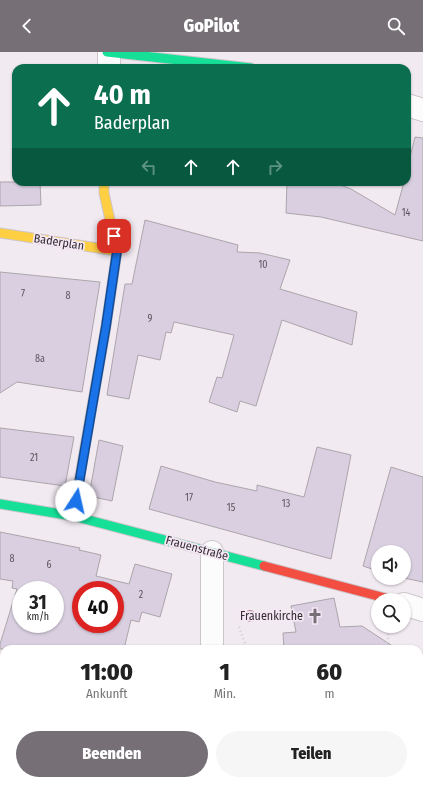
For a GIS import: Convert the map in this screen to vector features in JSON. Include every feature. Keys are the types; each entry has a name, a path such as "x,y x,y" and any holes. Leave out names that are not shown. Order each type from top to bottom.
{"street":[{"path":"109,64 108,52 218,64"},
{"path":"411,106 423,110"},
{"path":"73,516 106,326 117,251 104,193 104,186"},
{"name":"Baderplan","path":"0,233 117,251"},
{"name":"Frauenstraße","path":"0,504 73,516 371,594"},
{"path":"212,552 212,645"},
{"path":"411,606 423,610"}],"path":[{"path":"388,633 388,645"}],"building":[{"path":"415,137 423,138 423,241 321,217 286,213 287,186 343,186 351,189 395,215 403,186 411,186 411,153"},
{"path":"0,182 12,182 12,186 40,186 41,205 0,206"},
{"path":"145,220 238,245 237,252 260,253 290,260 280,289 357,312 352,345 282,320 256,406 240,401 237,412 209,402 217,377 222,378 234,335 174,322 171,333 166,332 160,360 138,355 129,399 107,395 125,284 132,284"},
{"path":"0,272 100,282 82,392 17,382 0,393"},
{"path":"0,428 74,437 65,486 0,477"},
{"path":"99,440 123,446 112,501 89,496"},
{"path":"317,447 351,455 331,559 149,509 161,466 215,482 257,491 257,485 304,497"},
{"path":"391,467 423,477 423,582 411,579 411,545 371,545 371,569 363,566"},
{"path":"0,532 80,548 79,550 101,555 96,576 117,581 72,581 72,633 124,633 124,583 129,584 135,564 172,574 160,617 142,612 139,622 131,620 125,645 0,644 12,605 12,633 64,633 64,581 13,581 0,579"},
{"name":"Frauenkirche","path":"334,598 340,627 362,626 391,645 284,645 283,633 296,632 291,606"}],"traffic: fast":[{"path":"107,52 215,64"},
{"path":"0,504 73,516 264,566"}],"traffic: slow":[{"path":"73,516 106,326 117,251 104,193 104,186"},
{"path":"0,233 117,251"}],"traffic: jam":[{"path":"264,566 371,594"}],"place":[{"name":"Frauenkirche","path":"315,616"}],"route":[{"path":"76,501 106,326 117,251 114,236"}]}
